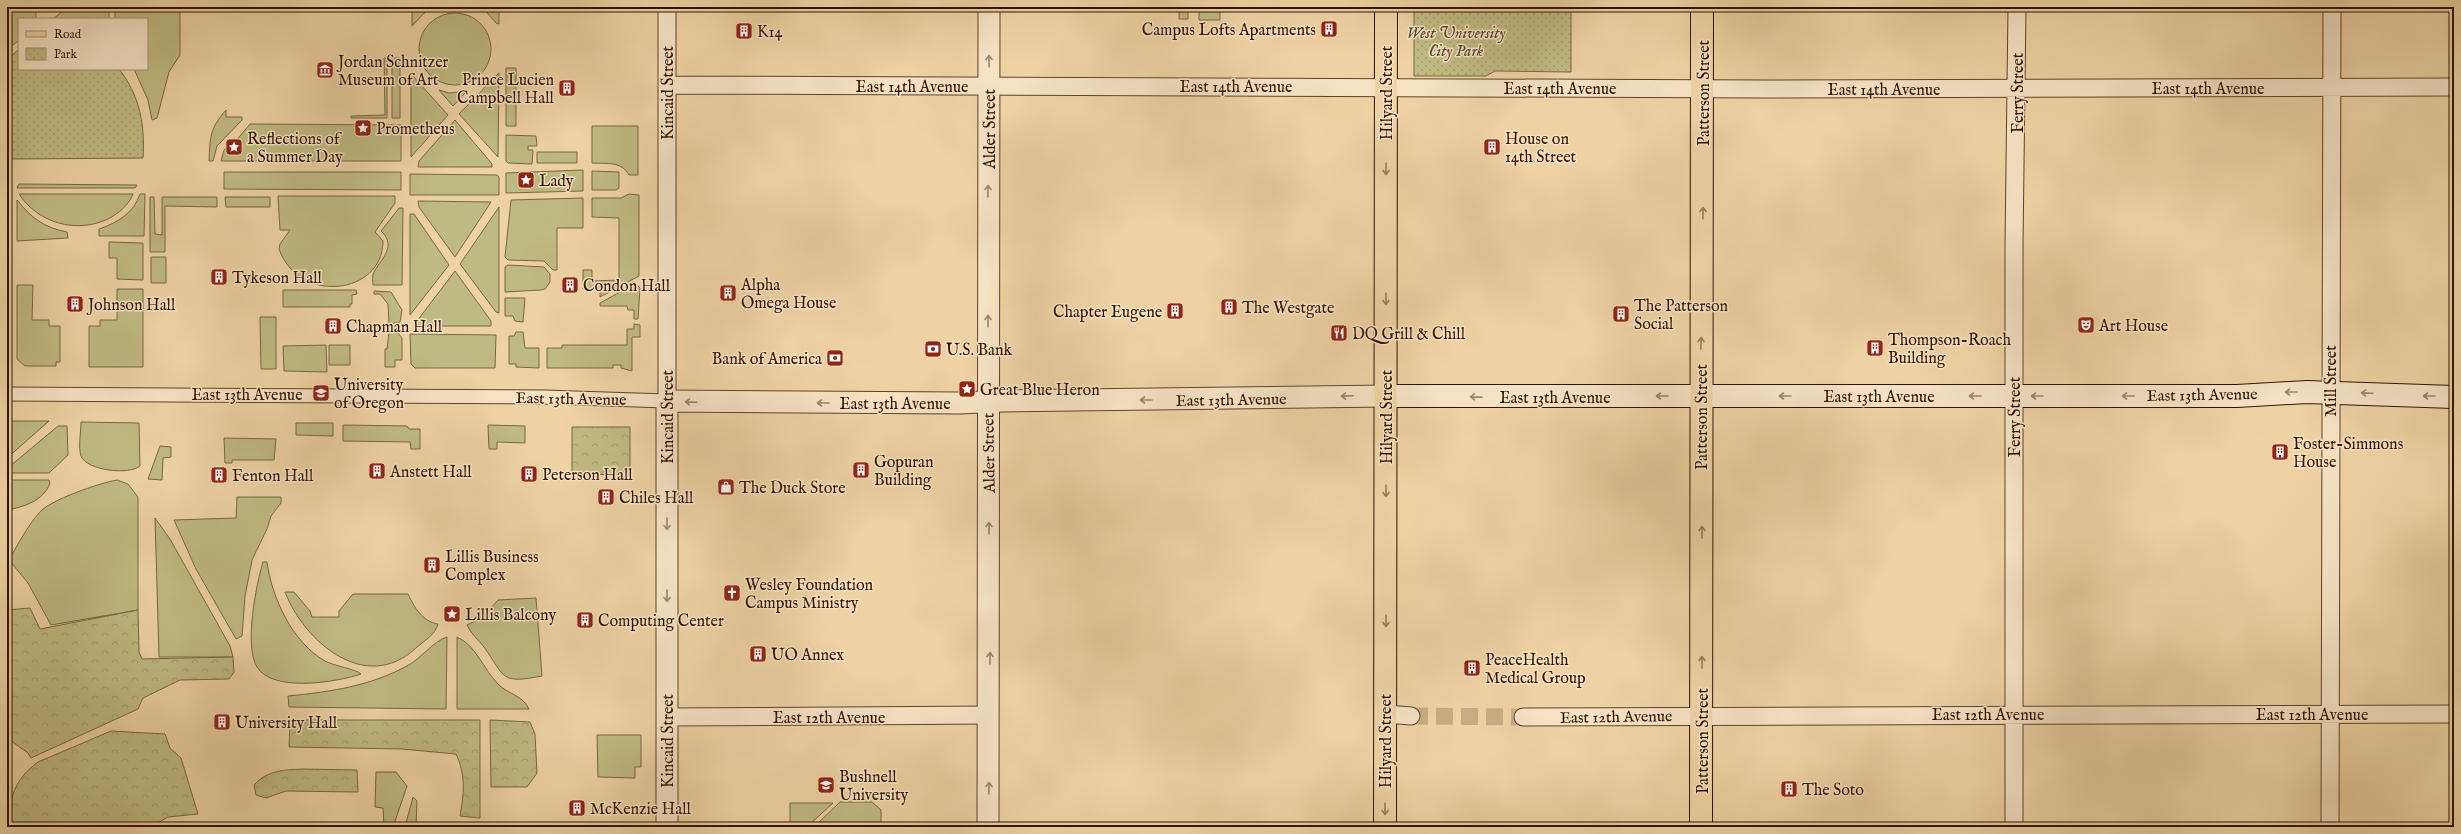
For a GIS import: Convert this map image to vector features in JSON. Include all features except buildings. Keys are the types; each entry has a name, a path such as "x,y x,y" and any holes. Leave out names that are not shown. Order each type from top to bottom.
{"main road":[{"name":"Hilyard Street","path":"1385,827 1386,7"},
{"name":"Patterson Street","path":"1701,827 1702,7"},
{"name":"East 13th Avenue","path":"1386,396 2237,396 2269,392 2330,392 2454,396"}],"street":[{"name":"Kincaid Street","path":"667,7 667,827"},
{"name":"Alder Street","path":"988,827 989,7"},
{"name":"Ferry Street","path":"2014,827 2014,396 2018,89 2017,7"},
{"name":"Mill Street","path":"2330,827 2332,7"},
{"name":"East 14th Avenue","path":"667,85 2018,89 2454,87"},
{"name":"East 13th Avenue","path":"7,394 544,397 667,401 952,403 1386,396"},
{"path":"1386,714 1411,716"},
{"name":"East 12th Avenue","path":"1523,717 1702,715 2454,714"},
{"name":"East 12th Avenue","path":"668,717 989,715"}],"green space":[{"path":"7,7 36,7 36,18 18,18 18,41 7,50"},
{"path":"68,7 109,7 109,18 54,18"},
{"path":"115,7 180,7 180,55 169,72 157,118 152,120 148,100 134,70 148,70 148,18 115,18"},
{"path":"412,7 430,7 412,26"},
{"path":"482,7 499,7 499,24 496,23"},
{"path":"1179,7 1220,7 1220,20 1199,20 1199,9 1188,9 1188,19 1179,19"},
{"name":"West University City Park","path":"1414,7 1571,7 1571,72 1495,71 1486,76 1414,76"},
{"path":"455,13 475,19 485,29 491,49 485,69 475,79 455,85 435,79 425,69 419,49 425,29 435,19"},
{"path":"18,50 18,70 120,70 132,90 140,111 143,134 143,158 12,159 9,152 6,127 7,60"},
{"path":"384,58 387,58 387,118 351,118 351,116 385,115"},
{"path":"392,58 400,58 400,118 392,118"},
{"path":"506,68 516,68 516,126 506,126"},
{"path":"499,73 498,157 459,114"},
{"path":"411,74 448,115 411,157"},
{"path":"439,90 449,93 467,91 453,106"},
{"path":"226,110 226,117 242,117 242,120 217,146 213,161 209,161 212,133 217,122"},
{"path":"455,120 492,164 492,167 418,167 419,161"},
{"path":"250,124 401,125 401,161 221,161 224,150 235,142"},
{"path":"592,126 638,126 638,175 629,175 622,167 618,165 592,163"},
{"path":"506,135 536,136 537,146 528,146 528,150 533,150 532,164 508,163 506,161"},
{"path":"537,152 577,152 577,163 537,163"},
{"path":"583,170 583,191 506,193 506,173"},
{"path":"592,171 619,172 619,188 616,190 592,190"},
{"path":"224,172 401,172 401,190 224,189"},
{"path":"410,174 497,175 499,177 499,195 410,195"},
{"path":"19,184 137,185 135,188 17,188"},
{"path":"19,194 133,194 126,206 112,217 83,226 59,223 47,219 27,204"},
{"path":"140,194 145,194 144,236 99,236 99,229 112,224 129,212 134,207"},
{"path":"629,194 639,195 639,276 600,297 600,289 583,289 583,270 592,270 592,281 619,280 619,218 592,217 592,198 621,198"},
{"path":"278,196 395,196 395,203 375,232 383,241 379,259 370,273 355,282 338,286 321,285 304,279 289,267 279,249 280,244 290,230 280,230"},
{"path":"150,197 154,197 155,234 162,235 162,197 217,197 217,207 165,206 165,252 150,252"},
{"path":"225,197 270,197 270,207 226,207"},
{"path":"583,198 583,228 557,228 557,270 553,270 544,261 508,260 505,257 511,200"},
{"path":"17,200 33,217 45,225 67,232 68,238 17,241"},
{"path":"418,201 491,202 455,257 419,207"},
{"path":"499,207 499,313 496,312 460,264"},
{"path":"399,208 403,208 402,285 373,285 373,276 385,255 388,244 386,237 381,231"},
{"path":"410,214 414,214 449,265 410,315"},
{"path":"109,242 143,243 143,280 117,279 117,258 109,258"},
{"path":"151,257 166,257 166,283 151,283"},
{"path":"508,265 544,267 550,274 550,282 545,289 541,290 505,292 505,267"},
{"path":"455,271 491,321 491,326 417,326 417,321"},
{"path":"17,285 33,285 32,320 49,320 49,326 60,326 60,362 56,362 56,366 25,366 17,359"},
{"path":"633,285 637,285 640,288 638,319 634,319 634,310 628,310 627,306 600,306 600,303"},
{"path":"117,289 143,289 143,367 89,367 89,326 100,326 100,320 117,320"},
{"path":"283,290 356,290 357,294 352,295 352,304 350,304 350,307 283,307"},
{"path":"374,291 391,292 402,310 400,322 389,324 388,304 380,294 374,294"},
{"path":"505,298 525,298 523,322 515,321 513,316 505,316"},
{"path":"260,317 276,317 276,369 261,369"},
{"path":"634,324 640,325 640,337 632,337 632,371 621,368 621,365 613,365 613,368 547,368 547,348 562,348 562,345 627,345 627,329 634,329"},
{"path":"389,332 398,333 402,338 402,360 395,360 395,367 385,367 385,349 387,349"},
{"path":"516,332 523,332 525,348 539,348 539,368 516,367 516,364 509,364 509,336 514,336"},
{"path":"410,334 496,335 495,368 415,368 411,364"},
{"path":"326,345 327,372 284,371 283,346"},
{"path":"329,345 350,345 350,365 329,365"},
{"path":"9,421 49,421 7,458 7,423"},
{"path":"81,422 139,423 140,466 135,469 119,471 100,468 85,461 81,456 80,448"},
{"path":"296,423 333,423 333,436 296,435"},
{"path":"343,425 407,426 409,429 420,429 420,449 411,449 410,442 343,441"},
{"path":"488,425 525,426 525,443 497,442 497,449 489,449"},
{"path":"58,426 67,426 68,455 49,473 7,473 9,467"},
{"path":"572,427 630,427 630,475 572,474"},
{"path":"224,438 276,439 274,460 232,460 232,463 225,463"},
{"path":"160,446 171,447 171,457 163,458 162,480 148,479"},
{"path":"7,480 49,480 50,483 38,499 26,505 7,510"},
{"path":"117,480 128,484 138,497 138,610 51,625 28,583 9,560 31,524 39,513 45,508 75,493"},
{"path":"237,497 281,497 281,503 271,516 267,529 252,560 245,596 242,636 236,639 196,569 174,520 236,518"},
{"path":"155,518 170,539 230,646 233,657 159,657"},
{"path":"263,562 267,562 279,604 293,631 303,643 313,653 325,661 361,674 322,682 291,683 277,680 265,675 257,667 253,657 251,645 251,631 257,585"},
{"path":"285,592 294,592 310,611 312,617 339,617 339,611 353,594 408,594 416,609 423,617 433,623 438,624 437,628 429,638 397,661 377,666 357,664 338,656 321,644 306,628 294,610"},
{"path":"536,598 542,676 511,679 501,672 467,625 483,617 498,600"},
{"path":"30,608 40,629 138,610 139,652 142,659 233,657 234,672 229,679 180,680 143,698 138,709 31,758 28,753 7,738 11,722 7,610"},
{"path":"447,637 446,709 289,707 288,696 349,687 379,679 393,673 412,663 442,639"},
{"path":"457,637 470,646 498,684 523,701 529,709 457,709"},
{"path":"290,720 480,720 480,818 460,816 463,777 456,754 402,749 289,747"},
{"path":"490,720 530,722 535,734 537,773 527,787 491,787"},
{"path":"111,731 165,734 170,748 181,758 198,814 168,817 150,827 9,827 10,807 14,790 23,776 30,769 38,762"},
{"path":"597,735 641,735 641,767 635,767 635,778 598,777"},
{"path":"303,769 357,770 358,792 286,791 266,798 256,795 254,785 265,776 276,772"},
{"path":"376,772 396,772 407,786 393,827 384,827 383,808 375,807"},
{"path":"413,797 417,801 416,827 405,827"},
{"path":"840,802 872,802 881,810 881,827 814,827"},
{"path":"790,803 833,803 807,827 790,827"}],"tunnel":[{"path":"1411,716 1523,717"}],"place":[{"name":"Campus Lofts Apartments","path":"1329,29"},
{"name":"K14","path":"744,31"},
{"name":"Jordan Schnitzer Museum of Art","path":"325,70"},
{"name":"Prince Lucien Campbell Hall","path":"567,88"},
{"name":"Prometheus","path":"363,128"},
{"name":"Reflections of a Summer Day","path":"234,147"},
{"name":"House on 14th Street","path":"1492,147"},
{"name":"Lady","path":"526,180"},
{"name":"Tykeson Hall","path":"219,277"},
{"name":"Condon Hall","path":"570,285"},
{"name":"Alpha Omega House","path":"728,293"},
{"name":"Johnson Hall","path":"75,304"},
{"name":"The Westgate","path":"1229,307"},
{"name":"Chapter Eugene","path":"1175,311"},
{"name":"The Patterson Social","path":"1621,314"},
{"name":"Art House","path":"2086,325"},
{"name":"Chapman Hall","path":"333,326"},
{"name":"DQ Grill & Chill","path":"1339,333"},
{"name":"Thompson-Roach Building","path":"1875,348"},
{"name":"U.S. Bank","path":"933,349"},
{"name":"Bank of America","path":"835,358"},
{"name":"Great Blue Heron","path":"967,389"},
{"name":"University of Oregon","path":"321,393"},
{"name":"Foster-Simmons House","path":"2280,452"},
{"name":"Gopuran Building","path":"861,470"},
{"name":"Anstett Hall","path":"377,471"},
{"name":"Peterson Hall","path":"529,474"},
{"name":"Fenton Hall","path":"219,475"},
{"name":"The Duck Store","path":"726,487"},
{"name":"Chiles Hall","path":"606,497"},
{"name":"Lillis Business Complex","path":"432,565"},
{"name":"Wesley Foundation Campus Ministry","path":"732,593"},
{"name":"Lillis Balcony","path":"452,614"},
{"name":"Computing Center","path":"585,620"},
{"name":"UO Annex","path":"758,654"},
{"name":"PeaceHealth Medical Group","path":"1472,668"},
{"name":"University Hall","path":"222,722"},
{"name":"Bushnell University","path":"826,785"},
{"name":"The Soto","path":"1789,789"},
{"name":"McKenzie Hall","path":"577,808"}]}
